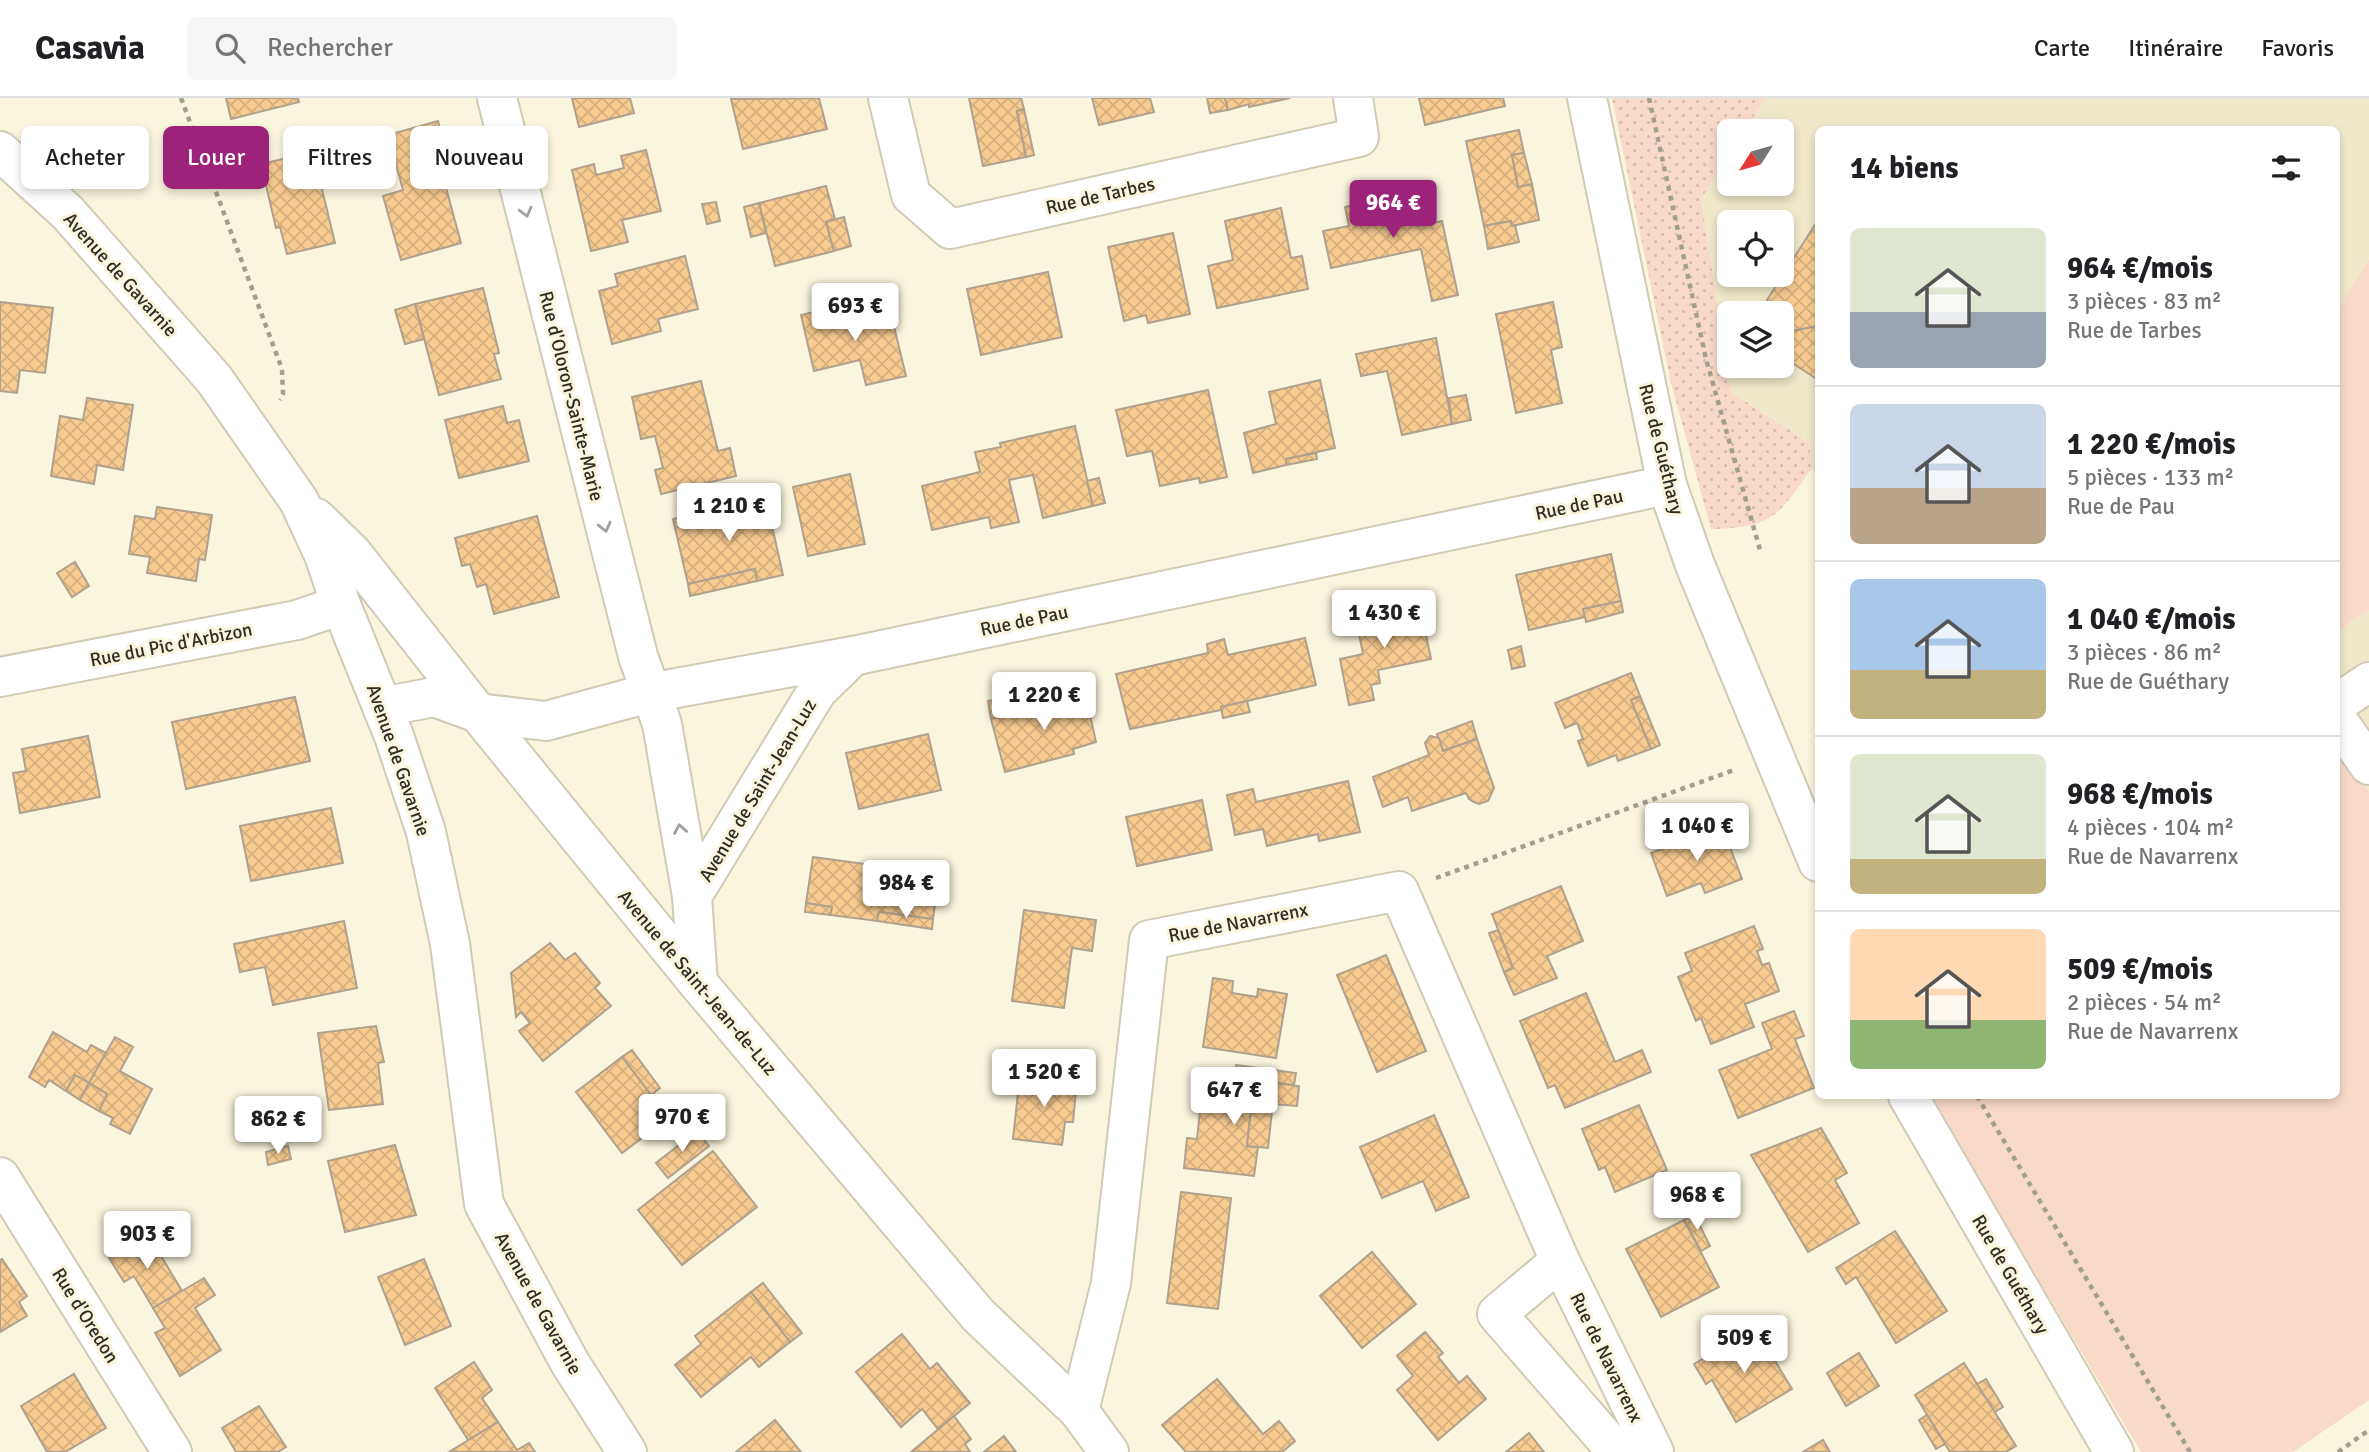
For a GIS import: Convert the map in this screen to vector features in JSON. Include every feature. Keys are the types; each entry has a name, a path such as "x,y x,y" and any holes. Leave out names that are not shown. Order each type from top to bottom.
{"street":[{"name":"Rue d'Oloron-Sainte-Marie","path":"497,98 649,693"},
{"name":"Rue de Tarbes","path":"888,98 911,195 950,229 1359,137 1353,98"},
{"name":"Rue de Guéthary","path":"1587,98 1668,485 1695,565 1815,855"},
{"name":"Avenue de Gavarnie","path":"0,151 77,224 214,379 299,501 324,555 341,605 394,736 426,832 450,944 484,1204 570,1363 627,1452"},
{"name":"Rue de Pau","path":"382,707 434,697 478,713 546,721 649,693 853,656 1668,485"},
{"name":"Avenue de Saint-Jean-de-Luz","path":"299,501 352,554 698,983 978,1315 1079,1411 1109,1452"},
{"name":"Rue du Pic d'Arbizon","path":"0,677 297,620 341,605"},
{"name":"Avenue de Saint-Jean-Luz","path":"692,896 817,691 853,656"},
{"path":"2340,701 2369,682"},
{"name":"Avenue de Saint-Jean-Luz","path":"649,693 662,724 692,896 698,983"},
{"path":"2340,724 2369,765"},
{"name":"Rue de Navarrenx","path":"1079,1411 1111,1283 1149,940 1399,891 1560,1261 1654,1452"},
{"name":"Rue de Guéthary","path":"1910,1099 2114,1452"},
{"name":"Rue d'Oredon","path":"0,1177 173,1452"},
{"name":"Rue de Navarrenx","path":"1560,1261 1497,1314 1617,1452"}],"path":[{"path":"181,98 282,369 283,394 272,415 252,436"},
{"path":"1649,98 1706,359 1760,551"},
{"path":"1399,891 1774,755"},
{"path":"1979,1099 2190,1452"},
{"path":"2338,1452 2369,1430"}],"shaded area":[{"path":"1612,98 1766,98 1752,119 1717,119 1717,174 1701,199 1717,302 1717,378 1729,378 1731,392 1809,443 1811,469 1790,498 1772,516 1747,526 1711,529 1671,383"},
{"path":"1766,98 2369,98 2369,259 2340,306 2340,126 1815,126 1815,472 1811,469 1809,443 1731,392 1729,378 1794,378 1794,301 1717,302 1701,199 1717,174 1717,196 1794,196 1794,119 1752,119"},
{"path":"2369,259 2369,610 2340,629 2340,306"},
{"path":"2369,610 2369,792 2340,749 2340,629"},
{"path":"2340,749 2369,792 2369,1400 2293,1452 2141,1452 1961,1150 1935,1099 2340,1099"}],"building":[{"path":"226,98 298,98 299,102 231,119"},
{"path":"572,98 630,98 634,113 579,127"},
{"path":"819,98 827,129 743,149 731,99"},
{"path":"969,98 1021,98 1024,109 1017,111 1026,157 983,166"},
{"path":"1092,98 1150,98 1154,112 1099,125"},
{"path":"1207,98 1225,98 1228,110 1210,113"},
{"path":"1225,98 1290,98 1228,110"},
{"path":"1419,98 1503,98 1505,106 1425,125"},
{"path":"1024,109 1034,155 1026,157 1017,111"},
{"path":"438,121 439,126 420,126"},
{"path":"410,129 410,189 446,189 461,243 401,260 383,196 403,190 396,164 396,133"},
{"path":"1519,130 1524,153 1512,155 1518,187 1532,184 1539,220 1512,226 1511,221 1484,226 1466,141"},
{"path":"646,150 661,211 622,220 628,242 591,251 572,170 594,164 596,175 624,168 621,156"},
{"path":"1524,153 1532,184 1518,187 1512,155"},
{"path":"283,159 283,189 322,189 335,243 287,254 280,227 276,228 267,189 269,189 269,162"},
{"path":"826,186 835,219 826,222 834,251 775,266 759,203"},
{"path":"1412,193 1419,226 1442,221 1458,295 1432,301 1421,249 1331,268 1323,231 1349,226 1345,207"},
{"path":"716,202 720,221 707,224 702,204"},
{"path":"759,203 766,233 751,237 744,207"},
{"path":"1281,208 1291,258 1302,256 1308,289 1217,308 1208,266 1233,260 1225,221"},
{"path":"844,217 851,246 834,251 826,222"},
{"path":"1511,221 1512,226 1515,225 1519,242 1488,249 1484,226"},
{"path":"1815,225 1815,327 1794,331 1794,301 1767,301 1775,287 1794,287 1794,258"},
{"path":"1173,233 1190,314 1148,323 1146,315 1124,321 1108,247"},
{"path":"685,256 698,309 658,319 661,331 612,344 599,291 618,286 615,274"},
{"path":"1048,272 1062,337 981,355 967,289"},
{"path":"483,288 499,353 494,354 501,379 439,395 415,304"},
{"path":"0,302 53,308 45,373 20,370 17,393 0,391"},
{"path":"1553,302 1562,347 1551,350 1562,403 1516,413 1496,314"},
{"path":"415,304 424,339 405,344 395,310"},
{"path":"844,305 848,324 858,322 857,317 890,310 906,376 866,385 860,360 814,371 801,315"},
{"path":"1815,327 1815,378 1794,364 1794,331"},
{"path":"1436,338 1452,424 1402,435 1387,371 1361,376 1356,354"},
{"path":"1320,380 1335,448 1286,459 1286,465 1253,473 1244,433 1276,424 1269,392"},
{"path":"701,381 718,451 730,448 736,476 661,494 655,470 663,468 655,436 641,439 632,397"},
{"path":"1208,390 1227,477 1200,483 1199,478 1160,486 1152,451 1127,456 1116,410"},
{"path":"1466,395 1471,420 1452,424 1449,398"},
{"path":"87,398 133,405 123,470 97,465 94,484 51,476 60,416 83,420"},
{"path":"503,406 507,423 519,420 529,461 459,478 445,420"},
{"path":"1075,426 1093,506 1043,518 1033,475 1009,480 1019,522 991,528 989,517 932,530 922,486 980,472 975,452 1001,447 1000,443"},
{"path":"1316,453 1317,459 1286,465 1286,459"},
{"path":"850,474 865,544 808,556 793,487"},
{"path":"1099,478 1105,503 1093,506 1087,481"},
{"path":"766,499 783,575 757,581 755,569 688,584 673,519"},
{"path":"157,507 212,515 205,560 199,559 196,581 147,573 150,557 129,554 135,516 155,519"},
{"path":"537,516 559,597 494,614 486,584 477,587 470,564 462,566 455,538"},
{"path":"1611,554 1621,601 1583,609 1585,617 1529,630 1516,575"},
{"path":"75,562 89,586 72,597 57,573"},
{"path":"755,569 757,581 690,596 688,584"},
{"path":"1621,601 1623,612 1586,622 1583,609"},
{"path":"1420,606 1431,659 1378,670 1380,683 1371,685 1374,700 1349,705 1340,659 1363,654 1356,619"},
{"path":"1305,638 1316,685 1221,707 1221,710 1130,729 1116,674 1208,653 1207,644 1224,639 1228,655"},
{"path":"1521,646 1525,666 1512,669 1508,650"},
{"path":"1631,673 1640,696 1631,700 1651,749 1618,761 1616,755 1588,766 1578,741 1583,739 1577,723 1565,728 1555,703"},
{"path":"1032,691 1035,704 991,719 988,701"},
{"path":"1085,692 1096,742 1073,749 1074,754 1005,772 991,719 1018,712 1017,709"},
{"path":"1640,696 1660,745 1651,749 1631,700"},
{"path":"295,697 310,761 186,789 172,722"},
{"path":"1247,701 1250,712 1223,718 1221,707"},
{"path":"1472,721 1477,739 1443,751 1437,734"},
{"path":"928,734 941,790 859,809 846,753"},
{"path":"88,736 100,797 20,813 13,773 26,771 22,749"},
{"path":"1430,736 1439,738 1443,751 1477,739 1494,788 1488,801 1479,804 1469,799 1466,793 1412,811 1408,797 1383,807 1373,777 1429,755 1425,743"},
{"path":"1348,781 1360,832 1319,841 1318,834 1267,846 1263,829 1235,835 1227,795 1253,789 1256,802"},
{"path":"1202,800 1212,850 1137,866 1126,817"},
{"path":"331,808 343,863 251,881 240,826"},
{"path":"1722,826 1742,879 1705,893 1701,883 1667,896 1651,853"},
{"path":"813,857 939,874 933,919 879,912 877,921 830,915 832,907 806,903"},
{"path":"1561,886 1583,941 1547,956 1557,978 1514,995 1504,972 1513,968 1492,914"},
{"path":"806,903 832,907 830,915 805,912"},
{"path":"1024,910 1096,920 1092,951 1072,948 1064,1008 1012,1001"},
{"path":"879,912 933,919 932,929 877,921"},
{"path":"344,921 357,988 273,1005 265,967 240,972 234,944"},
{"path":"1754,926 1763,949 1757,951 1762,965 1769,963 1779,991 1745,1004 1754,1027 1711,1044 1701,1018 1696,1021 1678,977 1692,971 1685,953"},
{"path":"1498,930 1513,968 1504,972 1489,933"},
{"path":"550,943 565,960 575,953 600,983 595,988 611,1006 543,1061 519,1031 530,1023 521,1012 516,1017 511,973"},
{"path":"1386,955 1426,1051 1377,1072 1337,975"},
{"path":"1213,978 1233,981 1232,993 1257,997 1258,989 1287,994 1276,1058 1203,1047"},
{"path":"1586,993 1615,1062 1642,1050 1651,1072 1565,1108 1555,1085 1548,1088 1520,1021"},
{"path":"1794,1011 1804,1036 1795,1039 1814,1088 1738,1118 1719,1070 1772,1049 1762,1023"},
{"path":"376,1026 384,1062 378,1063 383,1104 329,1110 318,1033"},
{"path":"53,1032 87,1052 91,1045 106,1053 89,1083 75,1075 66,1091 49,1080 45,1087 29,1077"},
{"path":"115,1037 133,1047 120,1071 152,1089 130,1134 110,1124 113,1118 99,1111 107,1094 89,1083"},
{"path":"632,1050 660,1088 651,1095 622,1057"},
{"path":"622,1057 651,1095 646,1099 663,1122 622,1153 576,1092"},
{"path":"1236,1065 1296,1073 1294,1085 1234,1078"},
{"path":"1020,1074 1077,1080 1073,1122 1065,1122 1062,1145 1013,1139"},
{"path":"1209,1074 1234,1078 1230,1105 1204,1101"},
{"path":"75,1075 89,1083 80,1100 66,1091"},
{"path":"1234,1078 1299,1086 1297,1106 1273,1104 1272,1111 1251,1109 1247,1146 1258,1147 1254,1176 1184,1168 1187,1138 1197,1139 1201,1101 1230,1105"},
{"path":"89,1083 107,1094 99,1111 80,1100"},
{"path":"1639,1105 1667,1170 1615,1192 1605,1167 1599,1170 1582,1129"},
{"path":"1251,1109 1272,1111 1268,1148 1247,1146"},
{"path":"1434,1115 1469,1197 1436,1211 1423,1181 1382,1198 1360,1147"},
{"path":"1821,1128 1847,1173 1835,1180 1859,1223 1808,1252 1751,1155"},
{"path":"697,1131 709,1146 668,1178 656,1163"},
{"path":"395,1145 416,1215 345,1232 328,1161"},
{"path":"288,1146 291,1159 268,1165 266,1152"},
{"path":"713,1151 757,1207 682,1265 638,1210"},
{"path":"1181,1192 1231,1198 1218,1309 1167,1303"},
{"path":"1694,1214 1710,1246 1701,1251 1684,1220"},
{"path":"1684,1220 1719,1287 1661,1317 1626,1249"},
{"path":"1895,1231 1947,1311 1896,1343 1856,1277 1846,1284 1836,1268"},
{"path":"148,1234 182,1291 153,1308 134,1276 124,1282 109,1258"},
{"path":"1372,1252 1416,1304 1362,1348 1320,1296"},
{"path":"2,1259 27,1296 19,1302 27,1316 0,1332 0,1260"},
{"path":"424,1259 451,1326 405,1345 378,1277"},
{"path":"204,1278 215,1295 195,1308 221,1350 180,1376 155,1333 165,1328 153,1308"},
{"path":"763,1283 802,1333 790,1342 751,1292"},
{"path":"751,1292 790,1342 759,1367 751,1357 701,1397 675,1365 701,1344 695,1336"},
{"path":"1755,1328 1792,1389 1736,1422 1712,1380 1706,1384 1694,1364"},
{"path":"1425,1332 1443,1353 1438,1357 1459,1383 1467,1376 1486,1399 1438,1440 1397,1390 1413,1376 1397,1356"},
{"path":"902,1334 930,1369 937,1363 970,1403 938,1429 922,1409 901,1427 856,1372"},
{"path":"1859,1353 1879,1386 1846,1406 1827,1373"},
{"path":"474,1362 492,1390 482,1398 498,1422 468,1440 435,1388"},
{"path":"1964,1363 2016,1446 2006,1452 1950,1452 1915,1395"},
{"path":"74,1374 106,1428 65,1452 47,1452 21,1406"},
{"path":"1217,1379 1263,1434 1279,1421 1295,1441 1282,1452 1186,1452 1162,1425"},
{"path":"1986,1379 2003,1407 1995,1412 1977,1384"},
{"path":"259,1406 286,1447 278,1452 236,1452 222,1428"},
{"path":"1927,1415 1945,1444 1936,1449 1919,1420"},
{"path":"954,1416 971,1439 965,1444 970,1452 911,1452"},
{"path":"775,1420 801,1452 736,1452 747,1443"},
{"path":"498,1422 517,1450 529,1443 535,1452 449,1452"},
{"path":"1529,1433 1544,1452 1506,1452"},
{"path":"1004,1436 1016,1452 984,1452"},
{"path":"1823,1440 1830,1452 1803,1452"}]}
